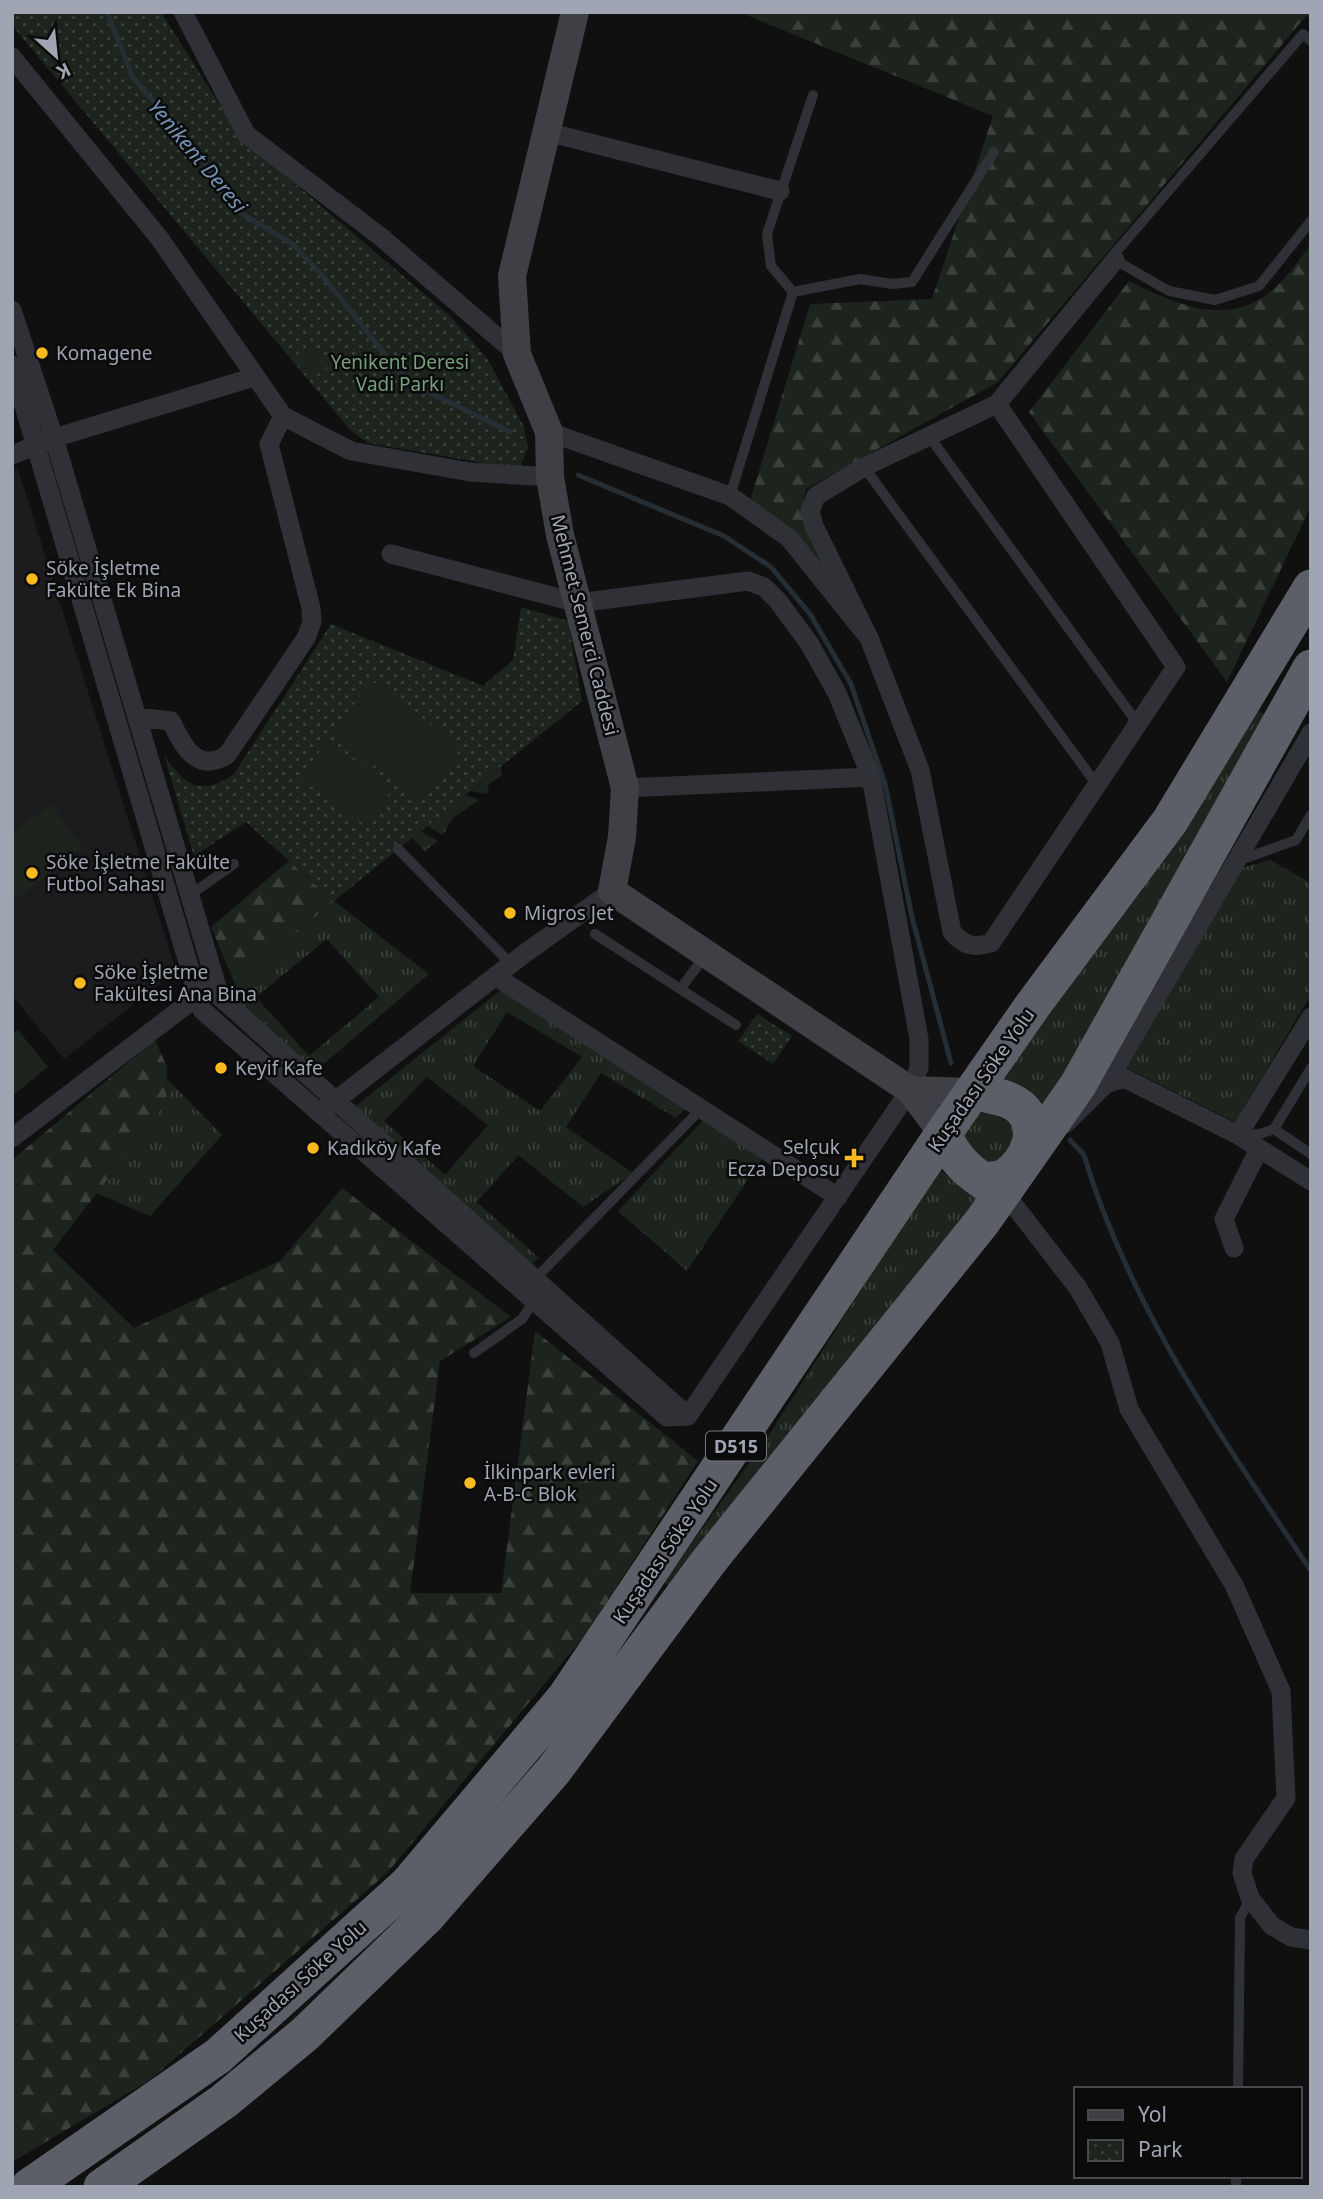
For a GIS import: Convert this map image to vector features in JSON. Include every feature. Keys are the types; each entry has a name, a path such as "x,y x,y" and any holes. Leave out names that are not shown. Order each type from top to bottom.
{"highway":[{"name":"Kuşadası Söke Yolu","path":"29,2187 218,2056 408,1884 565,1698 943,1134 1033,1005 1170,821 1311,588"},
{"name":"Kuşadası Söke Yolu","path":"103,2187 224,2101 305,2034 426,1917 554,1770 709,1561 982,1222 993,1186 1023,1162 1078,1085 1311,668"},
{"path":"972,1092 997,1096 1019,1106 1029,1120 1032,1139 1023,1162"},
{"path":"943,1134 954,1156 966,1169 993,1186"}],"street":[{"path":"183,12 246,134 382,237 517,354"},
{"name":"Mehmet Semerci Caddesi","path":"575,12 512,276 517,354 549,432 550,477 560,535 625,788 622,837 612,891"},
{"path":"12,57 160,239 283,416 351,451 470,472 550,477"},
{"path":"547,132 780,191"},
{"path":"997,404 1176,667 991,943 977,947 961,942 952,932 920,770 869,638 814,526 810,511 816,496 864,467 997,404 1112,259"},
{"path":"12,310 44,436 202,1010 667,1418 688,1416"},
{"path":"12,365 44,436 137,717 220,998 688,1416"},
{"path":"12,442 44,436 251,372"},
{"path":"137,717 171,721 184,747 194,757 207,761 221,758 227,755 306,638 312,622 311,608 269,444 283,416"},
{"path":"549,432 730,496 789,538 869,638"},
{"path":"12,455 44,436"},
{"path":"391,554 578,603 748,581 764,587 795,620 822,664 871,777 919,1039 919,1068 910,1090 688,1416"},
{"path":"1023,1162 1090,1102 1106,1084 1311,733"},
{"path":"625,788 871,777"},
{"path":"1186,888 1236,861"},
{"path":"320,1113 495,976 612,891 910,1090 943,1134"},
{"path":"495,976 838,1197"},
{"path":"12,1138 216,981"},
{"path":"1238,1135 1311,1017"},
{"path":"1106,1084 1124,1078 1238,1135 1311,1181"},
{"path":"910,1090 972,1092"},
{"path":"1234,1248 1224,1219 1259,1149"},
{"path":"993,1186 1078,1288 1110,1343 1129,1409 1234,1584 1281,1691 1286,1798 1244,1859 1242,1873 1250,1898 1272,1926 1291,1937 1311,1940"}],"lane":[{"path":"1311,40 1303,34 1112,259 1169,291 1215,300 1259,286 1311,221"},
{"path":"793,292 771,266 766,245 769,224 813,95"},
{"path":"793,292 860,279 892,284 912,282 994,152"},
{"path":"730,496 793,292"},
{"path":"929,436 1138,724"},
{"path":"864,467 1097,785"},
{"path":"1236,861 1296,840 1311,815"},
{"path":"398,849 511,964"},
{"path":"190,895 234,864"},
{"path":"595,934 736,1025"},
{"path":"681,988 706,956"},
{"path":"1238,1135 1260,1134 1274,1129 1311,1068"},
{"path":"535,1279 701,1109"},
{"path":"1274,1129 1311,1154"},
{"path":"474,1353 522,1320 534,1301"},
{"path":"1238,2087 1240,1917 1250,1898"}],"shaded area":[{"path":"18,469 176,971 64,1059 12,995 12,471"}],"green space":[{"name":"Yenikent Deresi Vadi Parkı","path":"12,12 161,12 240,137 449,315 487,358 524,427 528,448 519,469 368,443 351,431 15,29"},
{"path":"739,12 1311,12 1311,18 1306,16 998,382 806,489 802,511 830,580 749,504 810,304 932,299 993,116"},
{"path":"1311,244 1311,506 1227,682 1029,412 1129,281 1167,299 1206,309 1225,310 1262,298 1280,283"},
{"path":"311,345 329,365 314,377 296,356"},
{"path":"521,607 568,621 582,701 334,901 246,822 194,856 164,755 179,774 194,785 212,785 234,774 331,624 483,686 513,660"},
{"path":"371,680 462,747 422,799 332,736"},
{"path":"1257,709 1267,716 1045,1110 999,1078"},
{"path":"327,741 393,788 366,826 301,779"},
{"path":"501,767 502,775 489,784 487,794 471,791"},
{"path":"465,795 479,800 453,818 443,835 427,826"},
{"name":"Söke İşletme Fakülte Futbol Sahası","path":"51,804 83,848 12,902 12,833"},
{"path":"420,831 438,841 425,851 412,838"},
{"path":"1270,860 1311,883 1311,995 1235,1122 1123,1066 1238,869"},
{"path":"289,861 334,901 235,984 211,927"},
{"path":"334,901 429,974 313,1073 236,1003 235,984","holes":["327,939 379,997 309,1056 256,997"]},
{"path":"507,985 692,1103 676,1118 601,1073 566,1127 633,1173 583,1207 518,1155 477,1202 539,1258 529,1266 352,1109","holes":["507,1012 582,1057 540,1111 473,1066","427,1077 488,1125 445,1175 384,1121"]},
{"path":"757,1014 792,1036 773,1064 738,1041"},
{"path":"18,1030 48,1067 12,1096 12,1035"},
{"path":"155,1040 167,1067 166,1103 53,1250 134,1328 280,1261 342,1188 511,1317 440,1361 410,1593 501,1593 535,1331 698,1461 586,1634 387,1873 150,2080 12,2162 12,1160"},
{"path":"167,1079 222,1135 150,1216 96,1193 166,1103"},
{"path":"988,1112 1013,1123 1018,1143 992,1168 964,1151 963,1128 978,1114"},
{"path":"709,1114 767,1151 687,1271 618,1211"},
{"path":"938,1169 986,1202 675,1590 664,1582 767,1438"}],"waterway":[{"name":"Yenikent Deresi","path":"107,12 133,78 193,147 239,212 294,245 327,281 406,381 510,432"},
{"path":"578,475 724,536 771,567 810,614 851,684 885,784 912,917 951,1063"},
{"path":"1070,1140 1084,1155 1103,1212 1126,1266 1182,1371 1311,1571"}],"place":[{"name":"Komagene","path":"42,353"},
{"name":"Söke İşletme Fakülte Ek Bina","path":"32,579"},
{"name":"Söke İşletme Fakülte Futbol Sahası","path":"32,873"},
{"name":"Migros Jet","path":"510,913"},
{"name":"Söke İşletme Fakültesi Ana Bina","path":"80,983"},
{"name":"Keyif Kafe","path":"221,1068"},
{"name":"Kadıköy Kafe","path":"313,1148"},
{"name":"Selçuk Ecza Deposu","path":"854,1158"},
{"name":"İlkinpark evleri A-B-C Blok","path":"470,1483"}]}
